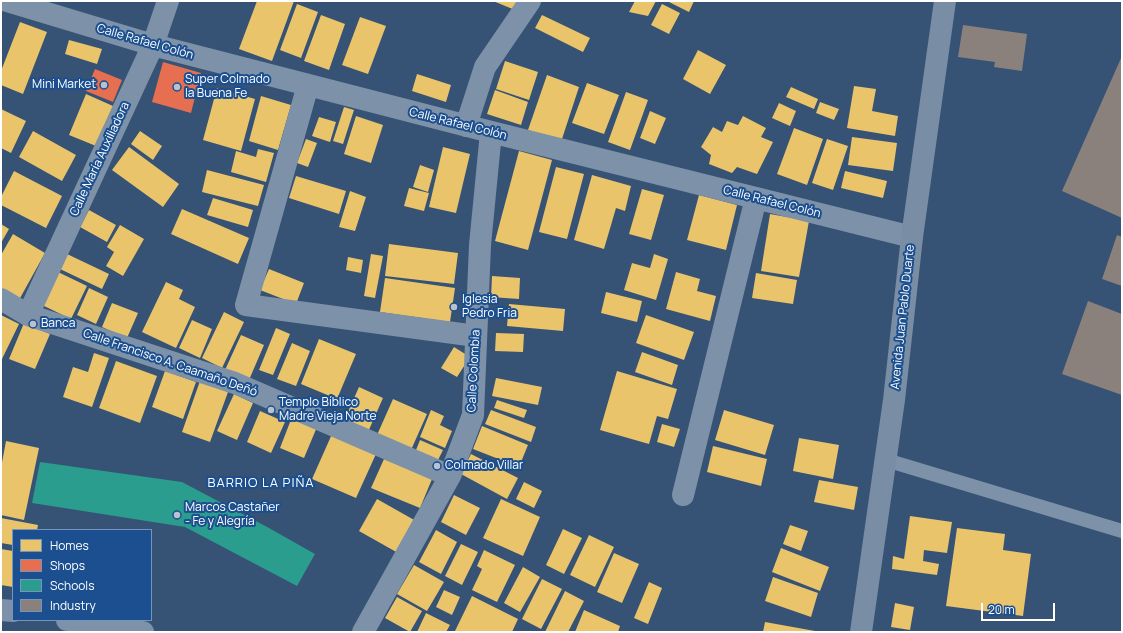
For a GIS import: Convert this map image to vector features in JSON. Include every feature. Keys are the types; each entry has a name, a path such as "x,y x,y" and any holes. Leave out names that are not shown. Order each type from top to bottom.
{"main road":[{"name":"Avenida Juan Pablo Duarte","path":"861,632 894,400 912,236 945,1"}],"street":[{"name":"Calle Rafael Colón","path":"7,1 153,45 466,126 912,236"},
{"name":"Calle María Auxiliadora","path":"28,315 153,45 168,1"},
{"path":"466,126 485,67 530,1"},
{"path":"308,85 246,305 476,336"},
{"name":"Calle Colombia","path":"362,632 450,476 473,415 480,245 491,132"},
{"path":"683,496 756,198"},
{"name":"Calle Francisco A. Caamaño Deñó","path":"1,299 28,315 235,383 450,476"},
{"path":"1,610 12,611"},
{"path":"77,621 138,628"}],"lane":[{"path":"886,460 1122,531"}],"building: Homes":[{"path":"257,1 294,1 272,61 239,49"},
{"path":"493,1 519,1 515,10"},
{"path":"635,1 656,1 648,16 629,12"},
{"path":"667,1 694,1 689,12"},
{"path":"297,4 318,12 301,58 280,50"},
{"path":"662,4 680,13 669,34 651,25"},
{"path":"321,15 345,24 329,70 304,61"},
{"path":"542,15 590,38 583,52 535,28"},
{"path":"360,17 386,26 368,74 342,65"},
{"path":"20,22 47,32 23,94 1,85 1,71"},
{"path":"69,40 102,49 97,64 65,54"},
{"path":"698,50 726,65 710,94 683,79"},
{"path":"505,61 538,72 529,100 496,89"},
{"path":"417,74 451,85 446,102 412,91"},
{"path":"547,75 579,87 561,142 528,130"},
{"path":"587,83 619,95 604,134 572,123"},
{"path":"854,86 876,89 872,111 898,116 895,136 847,128"},
{"path":"791,87 818,99 814,109 786,97"},
{"path":"217,88 255,99 241,151 203,140"},
{"path":"495,90 528,102 521,125 487,114"},
{"path":"626,92 648,100 630,150 608,142"},
{"path":"86,94 113,106 96,146 69,135"},
{"path":"261,96 291,105 278,150 249,141"},
{"path":"820,102 839,109 834,120 816,113"},
{"path":"779,103 796,111 790,126 772,118"},
{"path":"344,107 354,110 343,144 333,141"},
{"path":"1,109 26,121 11,153 1,148"},
{"path":"650,111 666,118 655,144 640,138"},
{"path":"356,116 383,125 371,163 344,154"},
{"path":"743,116 766,128 761,137 773,142 757,174 737,167 732,173 709,164 711,155 701,147 713,127 722,132 727,121 738,125"},
{"path":"319,117 336,122 330,142 312,136"},
{"path":"794,128 823,139 807,185 777,174"},
{"path":"33,131 76,155 62,181 19,157"},
{"path":"140,131 162,146 153,160 131,144"},
{"path":"852,137 897,143 893,171 848,165"},
{"path":"306,139 317,143 308,167 297,163"},
{"path":"827,139 848,146 833,190 812,183"},
{"path":"129,147 179,184 163,207 112,170"},
{"path":"443,147 470,154 456,213 429,207"},
{"path":"258,149 274,153 266,182 231,172 236,151 256,157"},
{"path":"519,151 552,160 528,250 495,241"},
{"path":"420,165 434,170 428,192 413,187"},
{"path":"556,167 584,174 567,239 539,232"},
{"path":"207,170 264,185 258,206 202,192"},
{"path":"14,171 62,196 46,228 1,205 1,197"},
{"path":"845,171 887,181 883,198 841,188"},
{"path":"592,175 631,186 625,211 616,208 604,249 574,240"},
{"path":"296,176 346,191 339,214 289,198"},
{"path":"409,188 429,193 424,211 404,206"},
{"path":"642,189 664,195 651,240 629,234"},
{"path":"350,191 366,197 355,231 339,227"},
{"path":"699,195 737,205 726,250 687,240"},
{"path":"213,198 253,210 248,227 207,215"},
{"path":"182,209 249,238 238,264 171,234"},
{"path":"89,210 116,225 107,242 80,227"},
{"path":"770,214 809,221 799,277 761,271"},
{"path":"1,224 9,229 1,243"},
{"path":"120,225 144,239 123,276 106,266 114,252 107,247"},
{"path":"13,234 45,253 19,300 1,289 1,255"},
{"path":"389,244 458,253 454,284 385,276"},
{"path":"67,254 109,274 102,289 60,269"},
{"path":"371,254 383,256 375,298 364,296"},
{"path":"654,254 668,259 656,300 624,290 632,263 650,268"},
{"path":"348,257 363,260 361,273 346,270"},
{"path":"269,269 304,283 296,304 260,290"},
{"path":"58,272 87,286 71,319 42,305"},
{"path":"676,272 700,279 697,291 716,296 710,321 666,309"},
{"path":"756,273 797,280 793,304 752,298"},
{"path":"492,276 520,278 519,299 491,297"},
{"path":"385,278 455,288 450,322 380,312"},
{"path":"166,282 183,290 179,299 195,307 176,348 142,332"},
{"path":"89,288 108,297 96,324 77,315"},
{"path":"606,292 642,301 637,322 601,313"},
{"path":"112,303 138,313 127,338 102,327"},
{"path":"509,304 565,309 563,331 507,326"},
{"path":"224,312 244,322 222,368 202,358"},
{"path":"1,315 19,324 2,359 1,359"},
{"path":"646,315 694,332 684,360 636,343"},
{"path":"192,320 212,329 200,358 179,348"},
{"path":"24,323 50,334 35,369 9,359"},
{"path":"276,328 290,334 273,375 259,370"},
{"path":"496,333 524,334 523,352 495,351"},
{"path":"241,335 264,345 249,380 225,370"},
{"path":"319,339 356,354 337,399 301,384"},
{"path":"292,343 310,351 296,386 277,379"},
{"path":"454,347 470,357 457,377 441,368"},
{"path":"642,352 678,365 672,385 635,372"},
{"path":"94,353 109,358 92,407 63,397 73,367 88,372"},
{"path":"116,361 157,376 140,423 99,408"},
{"path":"165,371 196,382 183,419 152,407"},
{"path":"617,371 677,389 668,419 657,416 649,444 600,430"},
{"path":"496,378 542,387 538,405 492,396"},
{"path":"200,381 228,392 210,442 182,432"},
{"path":"359,387 383,398 368,432 344,421"},
{"path":"234,394 253,403 237,440 217,431"},
{"path":"393,399 427,414 411,450 377,435"},
{"path":"497,400 527,410 524,418 494,408"},
{"path":"431,410 444,416 440,425 452,431 445,448 420,437"},
{"path":"491,410 536,427 531,442 485,424"},
{"path":"724,410 774,425 765,455 715,440"},
{"path":"260,411 285,422 271,453 247,442"},
{"path":"292,417 317,427 304,458 280,448"},
{"path":"662,424 680,429 674,447 657,442"},
{"path":"482,426 528,445 519,467 473,449"},
{"path":"332,434 376,454 356,498 312,479"},
{"path":"799,438 839,445 833,479 793,471"},
{"path":"420,440 443,450 436,464 414,455"},
{"path":"6,441 39,448 24,520 1,515 1,468"},
{"path":"713,446 767,459 761,486 707,472"},
{"path":"471,454 518,478 507,499 461,474"},
{"path":"384,459 432,479 420,508 371,488"},
{"path":"819,480 858,487 854,510 814,502"},
{"path":"524,482 542,491 534,508 516,499"},
{"path":"454,495 480,508 466,535 441,522"},
{"path":"377,499 416,521 398,553 359,531"},
{"path":"501,499 540,517 523,556 483,538"},
{"path":"910,516 952,522 947,553 924,550 923,561 939,564 937,575 892,569 893,556 904,559"},
{"path":"1,518 38,525 37,529 12,529 12,545 1,543"},
{"path":"790,525 808,531 801,551 783,544"},
{"path":"957,528 1005,534 1003,550 1031,554 1023,616 946,606"},
{"path":"563,529 582,538 564,574 546,565"},
{"path":"436,530 457,542 441,574 419,562"},
{"path":"589,535 614,547 595,587 570,575"},
{"path":"461,544 478,552 462,585 445,576"},
{"path":"781,548 829,567 820,591 772,572"},
{"path":"1,549 12,551 12,587 1,585"},
{"path":"484,550 515,565 497,602 472,590 482,569 477,566"},
{"path":"614,553 639,564 622,603 597,592"},
{"path":"414,565 444,582 427,611 397,594"},
{"path":"523,567 540,577 520,612 504,603"},
{"path":"773,577 818,593 811,617 765,601"},
{"path":"542,579 562,589 541,629 522,619"},
{"path":"649,582 662,588 648,624 634,618"},
{"path":"444,590 460,597 452,615 436,607"},
{"path":"565,591 584,601 568,632 545,632"},
{"path":"472,596 518,619 512,632 455,631"},
{"path":"397,597 422,611 410,632 385,618"},
{"path":"895,603 914,607 910,630 891,627"},
{"path":"584,610 620,626 618,632 575,632"},
{"path":"426,613 450,625 446,632 417,632"},
{"path":"765,622 815,631 815,632 763,632"}],"building: Shops":[{"name":"Super Colmado la Buena Fe","path":"163,62 201,73 191,113 152,102"},
{"name":"Mini Market","path":"95,69 122,80 113,102 86,91"}],"building: Schools":[{"name":"Marcos Castañer - Fe y Alegría","path":"40,462 182,482 315,554 297,586 185,527 32,503"}],"building: Industry":[{"path":"963,25 1027,34 1022,71 994,67 995,62 958,57"},
{"path":"1122,56 1122,218 1062,191"},
{"path":"1117,235 1122,237 1122,286 1102,279"},
{"path":"1088,301 1122,314 1122,395 1062,374"}],"place":[{"name":"Mini Market","path":"104,85"},
{"name":"Super Colmado la Buena Fe","path":"177,87"},
{"name":"Iglesia Pedro Fria","path":"454,307"},
{"name":"Banca","path":"33,324"},
{"name":"Templo Bíblico Madre Vieja Norte","path":"271,410"},
{"name":"Colmado Villar","path":"437,466"},
{"name":"Marcos Castañer - Fe y Alegría","path":"177,515"}],"district":[{"name":"BARRIO LA PIÑA","path":"261,483"}]}
